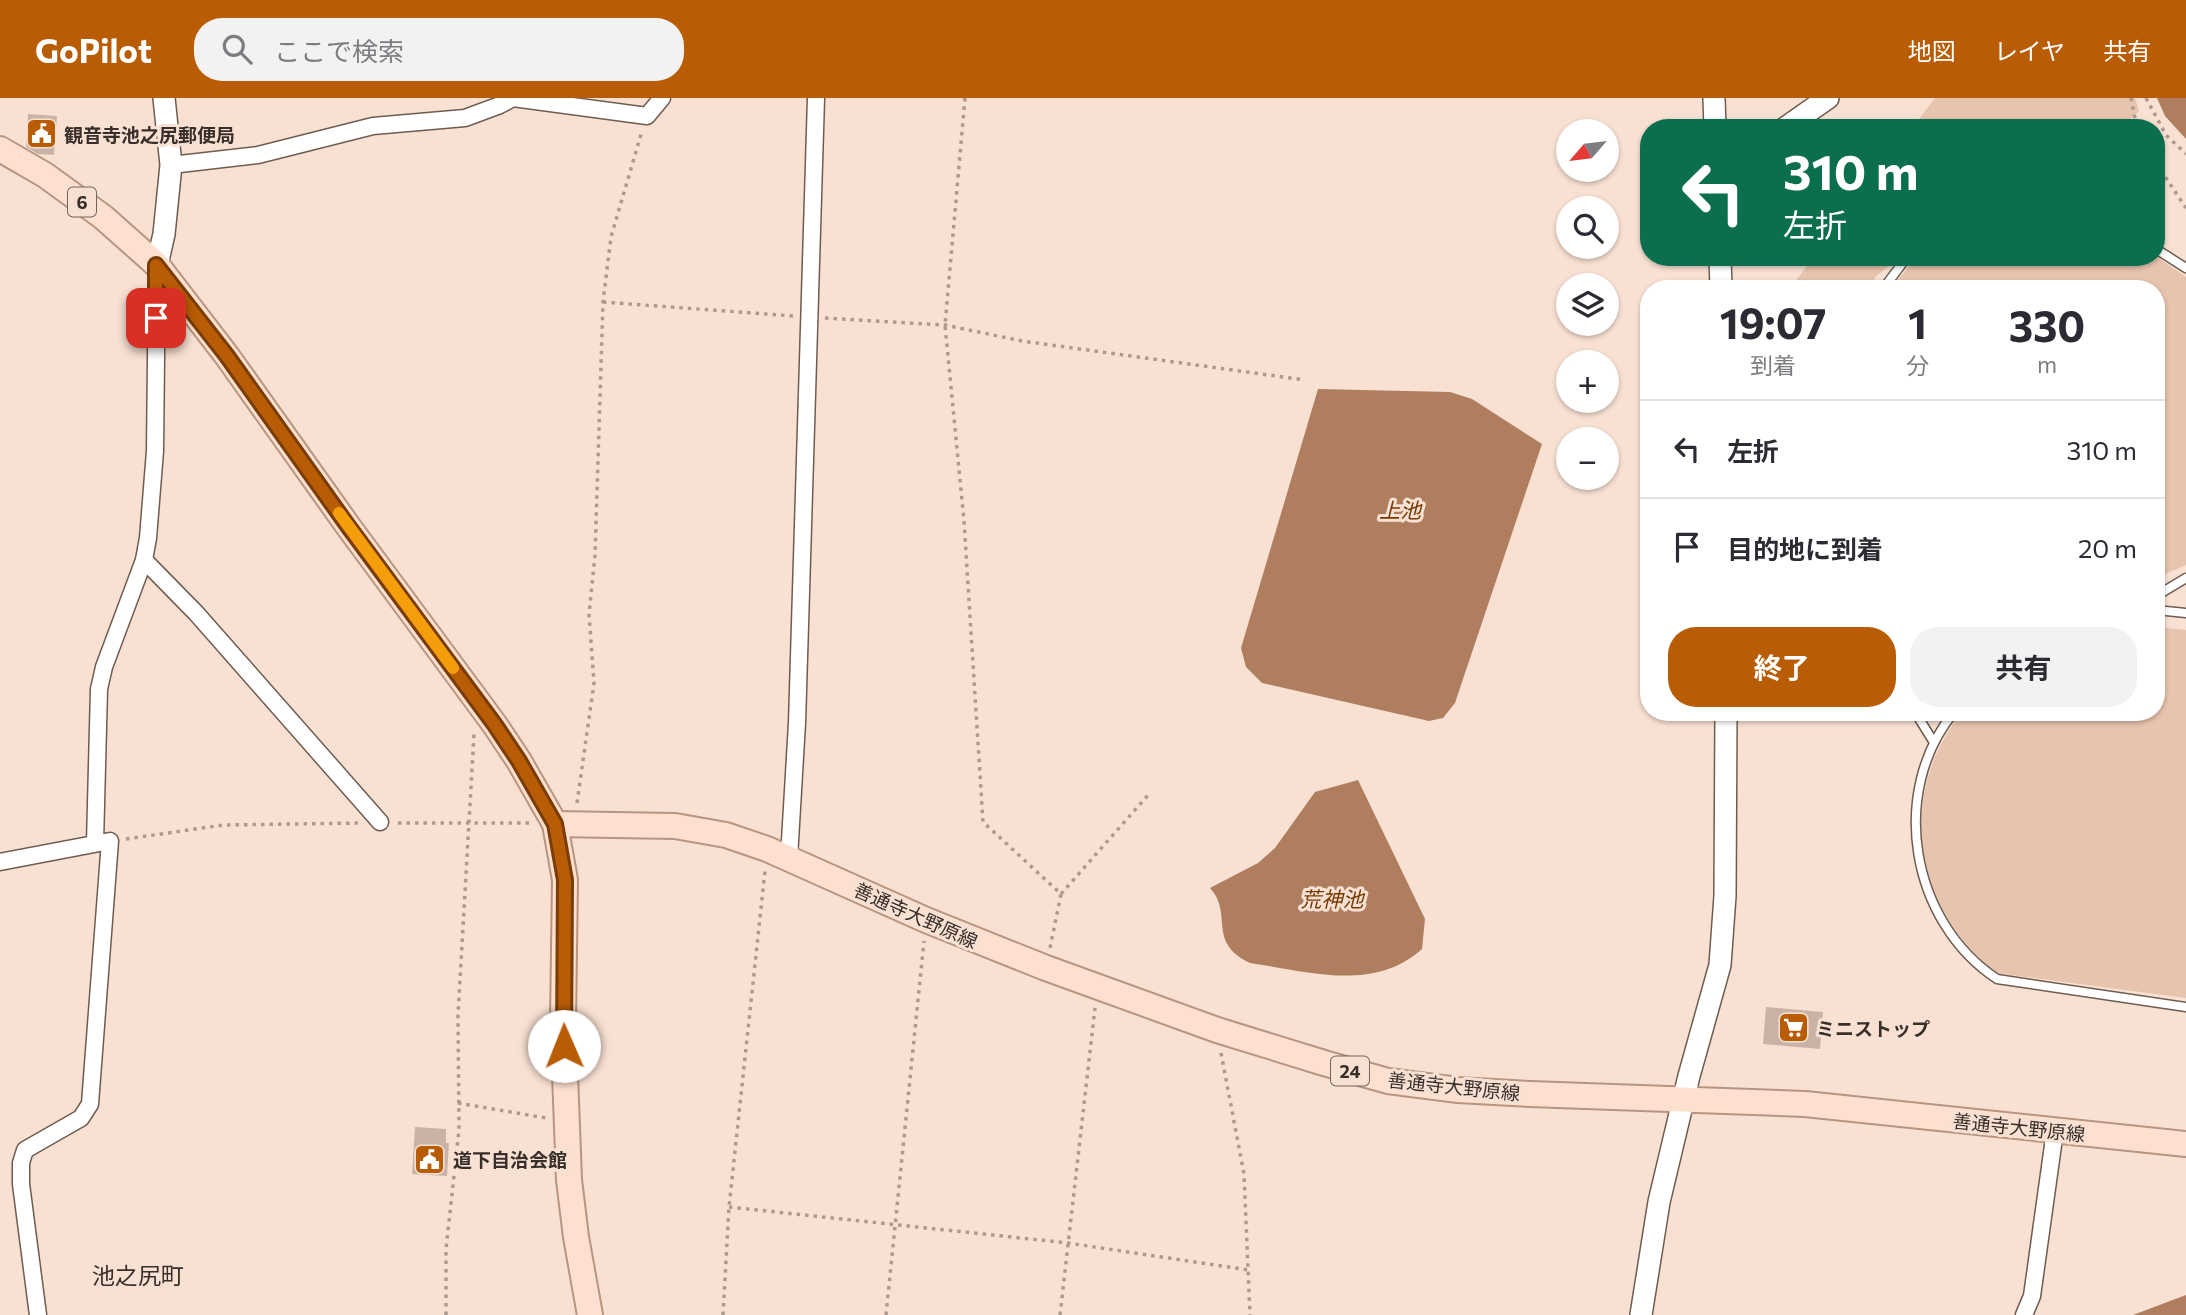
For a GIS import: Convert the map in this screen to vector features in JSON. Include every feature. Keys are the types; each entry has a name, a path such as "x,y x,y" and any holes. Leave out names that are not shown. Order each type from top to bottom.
{"main road":[{"name":"6","path":"0,149 45,176 103,217 156,265 227,356 564,824 565,1121 576,1237 590,1315"},
{"name":"善通寺大野原線","path":"564,824 676,826 726,835 778,854 926,920 1046,968 1217,1030 1388,1081 1518,1094 1805,1104 2186,1144"}],"street":[{"path":"37,1315 21,1184 21,1163 24,1150 81,1118 90,1104 102,842 99,689 104,667 144,560 148,538 155,451 156,265 164,234 171,165 164,98"},
{"path":"171,165 258,155 373,126 465,118 513,98 646,116 662,98"},
{"path":"778,854 797,723 816,98"},
{"path":"1714,98 1715,119"},
{"path":"1798,119 1828,98"},
{"path":"144,560 196,613 380,822"},
{"path":"1641,1315 1659,1202 1720,965 1725,896 1726,721"},
{"path":"0,862 102,842"},
{"path":"2024,1315 2032,1296 2055,1131"}],"lane":[{"path":"2165,255 2186,268"},
{"path":"2165,591 2186,579"},
{"path":"2165,611 2186,613"},
{"path":"1921,721 1933,741"},
{"path":"1947,721 1933,741 1922,775 1915,841 1923,878 1936,910 1956,942 1978,966 1997,979 2186,1007"}],"path":[{"path":"965,98 945,325 964,521 983,822 1061,894"},
{"path":"2131,98 2135,119"},
{"path":"2146,98 2157,119"},
{"path":"102,842 223,825 380,822 564,824 594,683 589,614 595,555 603,302 611,237 646,116"},
{"path":"2165,133 2186,154"},
{"path":"2165,176 2186,208"},
{"path":"603,302 945,325 1022,341 1305,380"},
{"path":"446,1315 446,1250 458,1130 458,1015 475,699"},
{"path":"1046,968 1061,894 1149,794"},
{"path":"723,1315 729,1207 778,854"},
{"path":"886,1315 926,920"},
{"path":"1060,1315 1098,985"},
{"path":"1217,1030 1244,1174 1250,1315"},
{"path":"458,1103 565,1121"},
{"path":"729,1207 1068,1243 1249,1270"}],"shaded area":[{"path":"1935,98 2135,98 2139,111 2131,119 1919,119"},
{"path":"2165,262 2186,277 2186,565 2165,574 2165,280 1898,280 1909,266 2165,266"},
{"path":"1807,266 1889,266 1874,280 1797,280"},
{"path":"2165,628 2186,630 2186,998 1997,973 1969,947 1947,917 1932,884 1923,850 1922,815 1928,779 1941,745 1956,721 2165,721"}],"water":[{"path":"2157,98 2186,98 2186,139 2165,116"},
{"name":"上池","path":"1318,389 1450,392 1472,399 1542,444 1455,703 1443,718 1429,721 1262,683 1246,667 1241,648"},
{"name":"荒神池","path":"1358,780 1425,919 1422,949 1403,963 1383,971 1361,975 1317,974 1250,963 1237,955 1224,937 1220,908 1210,888 1258,863 1275,848 1315,792"},
{"path":"2186,1295 2186,1315 2133,1315"}],"building":[{"path":"28,114 57,116 54,155 38,154 26,147"},
{"name":"ミニストップ","path":"1766,1007 1823,1012 1820,1049 1763,1044"},
{"name":"道下自治会館","path":"415,1127 446,1129 446,1143 449,1143 447,1176 412,1174"}],"slow traffic":[{"path":"339,513 453,668"}],"place":[{"name":"観音寺池之尻郵便局","path":"41,134"},
{"name":"ミニストップ","path":"1793,1028"},
{"name":"道下自治会館","path":"430,1159"}],"district":[{"name":"池之尻町","path":"138,1275"}],"route":[{"path":"156,318 156,265 227,356 495,725 555,824 565,880 564,1046"}]}
